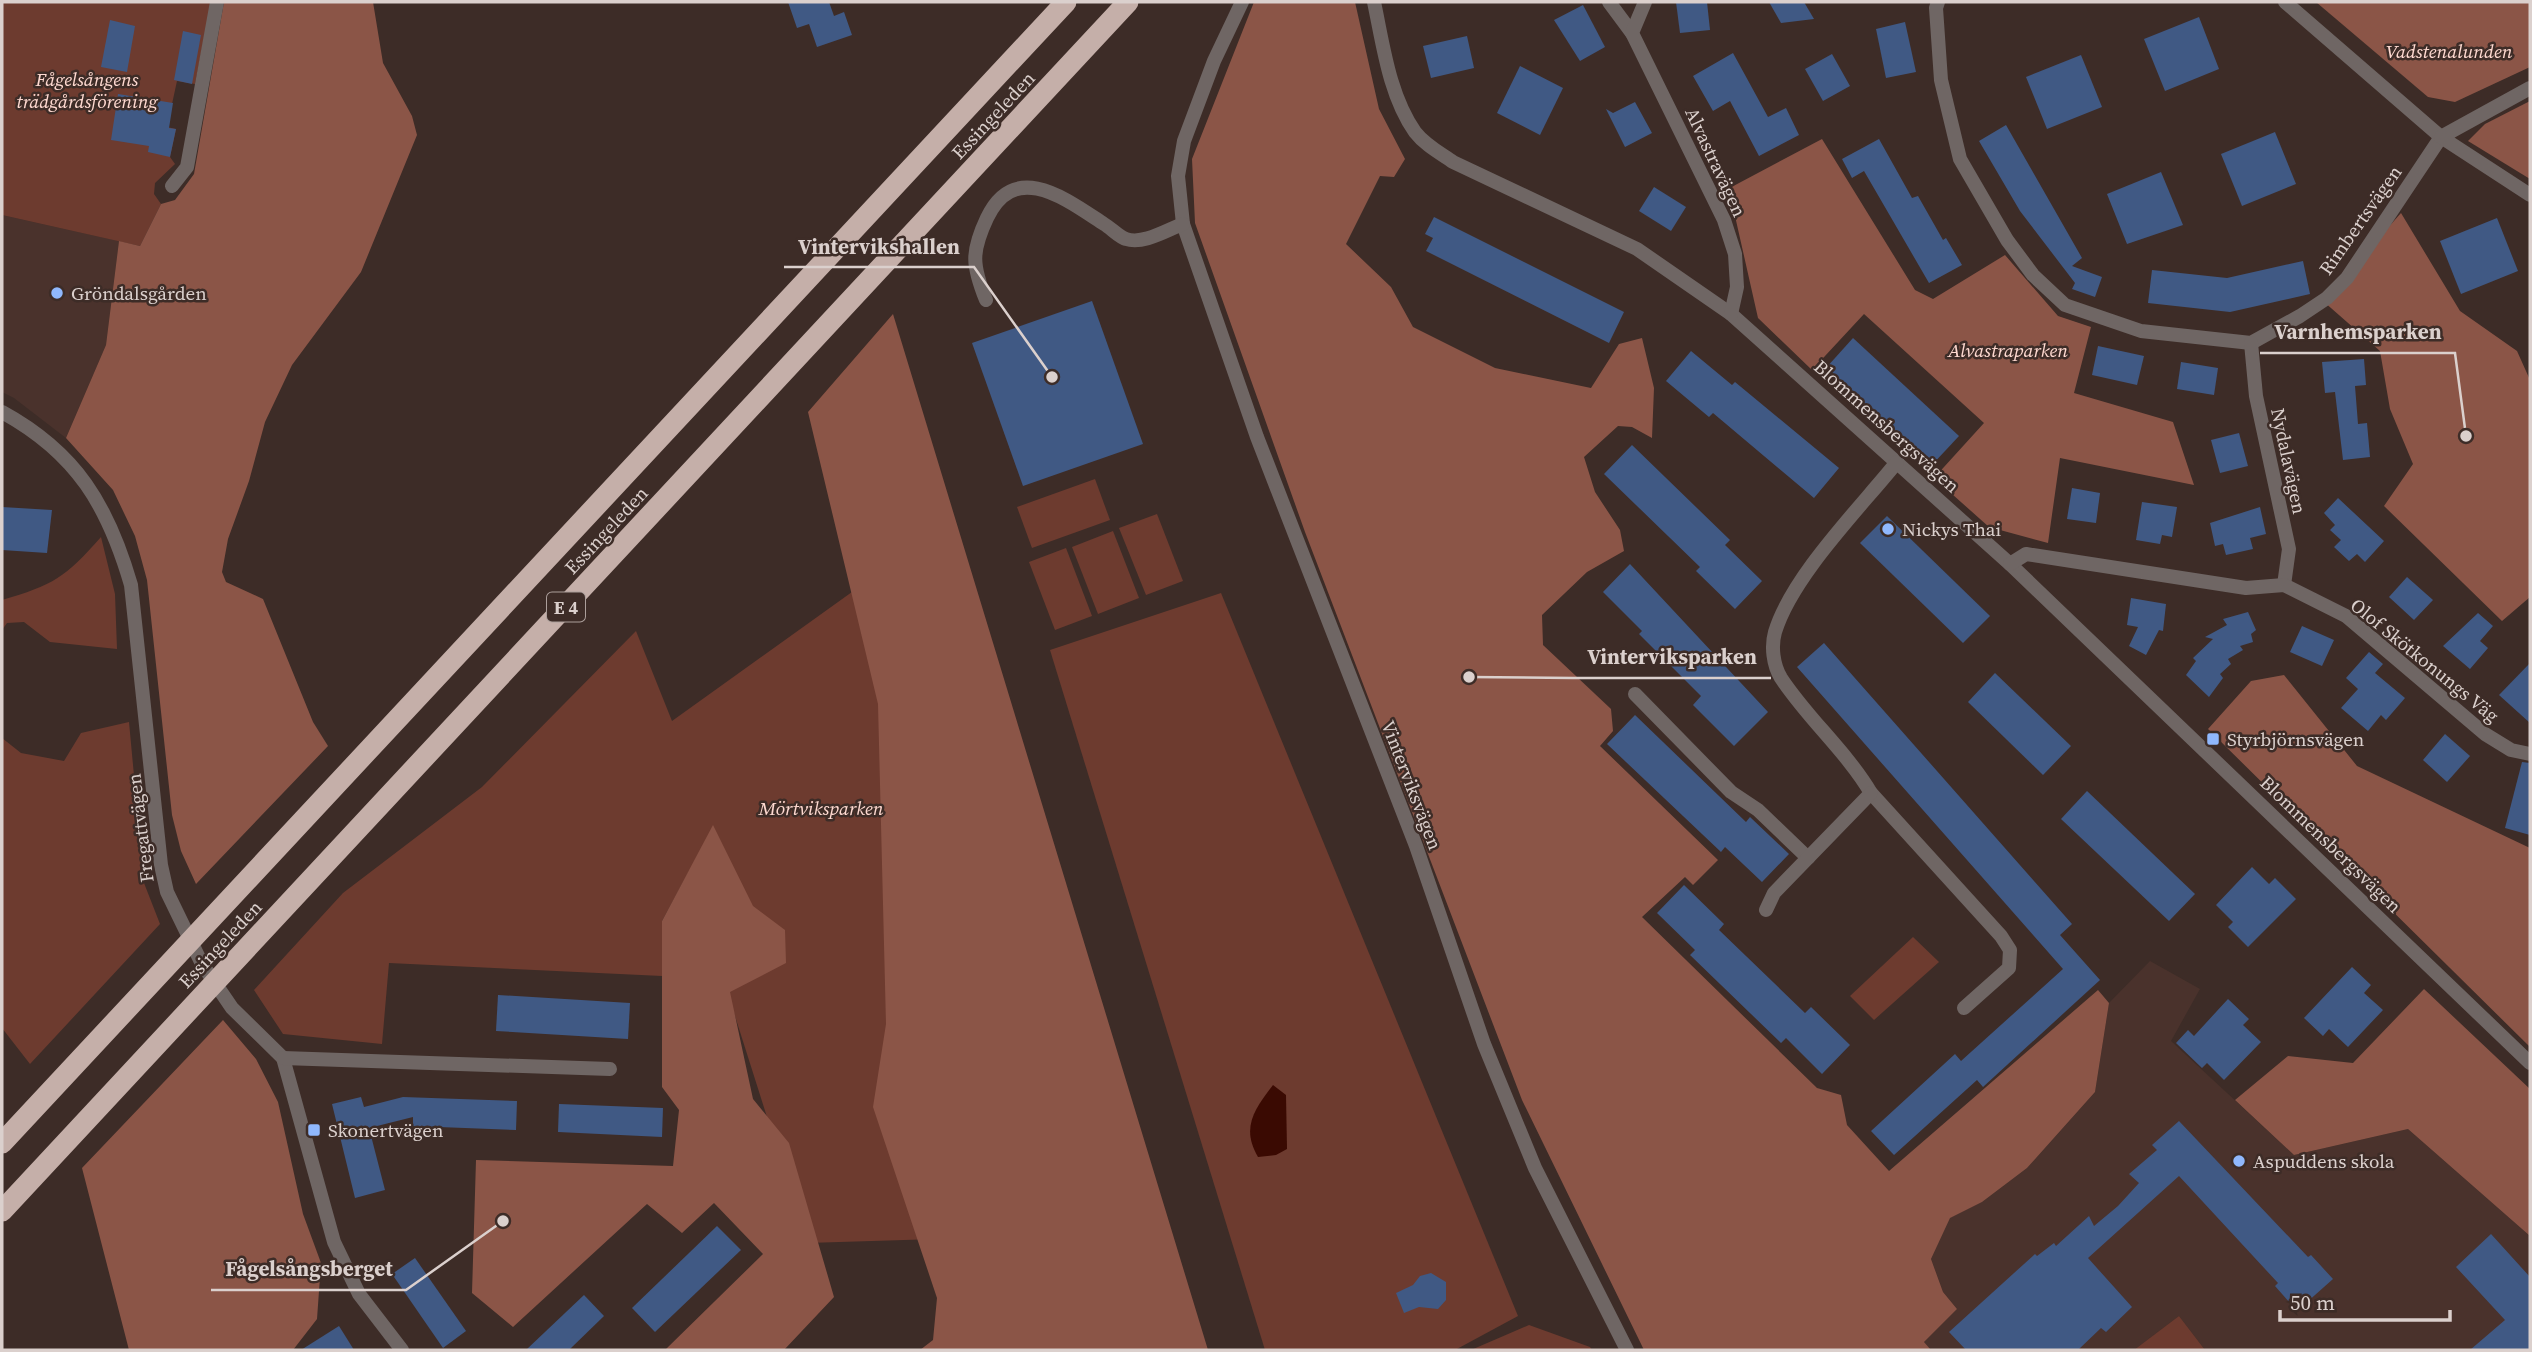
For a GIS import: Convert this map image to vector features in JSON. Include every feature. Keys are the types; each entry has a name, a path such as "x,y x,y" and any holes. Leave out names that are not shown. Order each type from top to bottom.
{"highway":[{"name":"Essingeleden","path":"2,1143 1066,2"},
{"name":"Essingeleden","path":"2,1211 1128,2"}],"street":[{"path":"172,186 187,167 217,2"},
{"name":"Vinterviksvägen","path":"1242,2 1213,61 1184,141 1178,176 1183,224 1257,437 1416,846 1484,1044 1535,1167 1627,1350"},
{"name":"Blommensbergsvägen","path":"1374,2 1387,62 1399,100 1415,131 1427,145 1453,163 1637,249 1731,314 2010,564 2530,1063"},
{"name":"Alvastravägen","path":"1609,2 1632,33 1724,220 1735,254 1737,287 1731,314"},
{"path":"1632,33 1645,2"},
{"path":"1938,2 1936,8 1941,80 1960,159 2007,240 2033,275 2065,305 2141,331 2251,344"},
{"path":"2285,2 2441,137 2530,194"},
{"path":"2441,137 2530,88"},
{"name":"Rimbertsvägen","path":"2251,344 2327,298 2347,278 2441,137"},
{"path":"986,300 974,270 978,238 991,210 1007,192 1026,186 1048,189 1127,240 1149,238 1183,224"},
{"name":"Nydalavägen","path":"2251,344 2256,396 2289,548 2284,585"},
{"name":"Fregattvägen","path":"2,412 61,454 104,508 131,585 160,865 167,892 202,964 232,1008 283,1058"},
{"path":"1898,462 1800,584 1781,617 1773,643 1773,653 1780,676 1858,771 1871,793 2001,936 2010,950 2009,968 1964,1007"},
{"path":"2010,564 2026,554 2246,588 2284,585"},
{"name":"Olof Skötkonungs Väg","path":"2284,585 2346,616 2484,734 2511,750 2530,754"},
{"path":"1635,694 1731,792 1758,810 1808,858"},
{"path":"1766,910 1774,893 1871,793"},
{"path":"402,1350 359,1294 334,1242 283,1058 610,1069"}],"shaded area":[{"name":"Gröndalsgården","path":"2,215 119,241 106,345 66,438 14,398 2,392"},
{"name":"Aspuddens skola","path":"2150,961 2200,989 2171,1041 2294,1155 2408,1129 2530,1236 2530,1350 2205,1350 2179,1316 2134,1350 1931,1350 1924,1342 1957,1309 1943,1292 1931,1259 1949,1218 1982,1202 2027,1168 2095,1092 2109,1003"},
{"path":"1273,1085 1286,1095 1287,1149 1276,1155 1258,1157 1250,1137 1250,1128 1255,1111"}],"green space":[{"name":"Fågelsångens trädgårdsförening","path":"2,2 211,2 195,84 177,81 167,127 176,129 170,157 175,164 155,183 154,194 161,204 140,246 2,215"},
{"path":"224,2 373,2 383,63 412,116 417,135 361,272 292,365 265,422 249,481 228,539 222,572 226,582 263,599 313,722 328,746 196,884 181,851 172,815 147,580 135,536 113,490 66,438 106,345 119,241 140,246 161,204 175,200 194,174"},
{"path":"1254,2 1355,2 1379,109 1405,159 1394,177 1380,176 1346,244 1391,287 1413,327 1495,368 1591,388 1619,344 1642,338 1654,388 1652,438 1632,427 1618,426 1584,457 1595,492 1620,530 1624,551 1587,572 1542,615 1543,645 1611,709 1613,731 1600,746 1718,860 1693,885 1685,877 1642,917 1817,1088 1841,1095 1847,1125 1889,1171 2098,990 2109,1003 2095,1092 2027,1168 1982,1202 1950,1218 1931,1259 1943,1292 1957,1309 1924,1342 1931,1350 1644,1350 1522,1100 1305,532 1195,223 1192,159"},
{"name":"Vadstenalunden","path":"2316,2 2530,2 2530,67 2455,102 2428,97"},
{"path":"2530,101 2530,179 2468,141 2485,124"},
{"name":"Alvastraparken","path":"1822,139 1915,290 1933,299 2005,255 2058,316 2091,327 2074,393 2173,422 2194,485 2060,458 2048,543 1989,527 1934,478 1984,423 1864,314 1812,370 1758,318 1735,216 1724,191"},
{"path":"2401,213 2460,311 2517,351 2530,380 2530,597 2502,621 2384,506 2413,464 2390,409 2380,351 2323,301"},
{"path":"893,314 1208,1350 920,1350 933,1340 937,1298 873,1107 886,1024 878,704 808,412"},
{"path":"1095,479 1110,520 1032,548 1017,507"},
{"path":"1157,514 1183,581 1146,595 1119,528"},
{"path":"1113,531 1139,598 1098,614 1072,547"},
{"path":"101,537 115,594 117,649 50,642 24,622 7,623 2,630 2,600 34,590 57,578 78,562"},
{"path":"1066,548 1092,616 1055,630 1029,562"},
{"name":"Mörtviksparken","path":"898,559 1095,1234 807,1243 689,871 662,921 662,976 389,963 382,1044 283,1034 254,990 343,893 482,787 636,631 672,721"},
{"path":"1221,593 1518,1316 1455,1350 1265,1350 1050,650"},
{"path":"2284,675 2357,766 2530,848 2530,1047 2208,729 2251,681"},
{"path":"129,722 144,883 160,924 30,1064 2,1028 2,738 21,753 64,761 81,733"},
{"path":"713,825 753,906 785,930 786,963 730,992 753,1099 789,1143 834,1297 784,1350 665,1350 763,1254 714,1203 682,1233 647,1204 513,1327 472,1293 476,1160 673,1166 679,1110 662,1087 662,921"},
{"path":"1913,937 1939,962 1874,1020 1850,996"},
{"path":"2424,989 2530,1089 2530,1236 2408,1129 2294,1155 2235,1100 2288,1056 2353,1063"},
{"path":"223,1020 256,1059 278,1102 303,1214 321,1263 317,1319 293,1350 129,1350 82,1168"},
{"path":"2179,1316 2205,1350 2134,1350"},
{"path":"1529,1325 1590,1347 1592,1350 1471,1350"}],"building":[{"path":"788,2 829,2 834,16 844,12 852,35 817,47 809,24 797,28"},
{"path":"1676,2 1707,2 1710,30 1680,33"},
{"path":"1769,2 1804,2 1814,19 1781,23"},
{"path":"1583,5 1605,47 1580,61 1554,20"},
{"path":"2199,17 2219,69 2165,91 2144,39"},
{"path":"110,20 135,26 127,72 101,67"},
{"path":"1905,22 1916,72 1886,78 1876,29"},
{"path":"183,31 201,35 192,84 174,80"},
{"path":"1467,36 1474,68 1431,78 1423,46"},
{"path":"1733,53 1768,117 1786,108 1799,135 1759,156 1730,101 1713,111 1693,76"},
{"path":"1832,54 1850,86 1823,101 1805,69"},
{"path":"2081,55 2102,107 2047,129 2026,77"},
{"path":"1520,66 1563,88 1540,135 1497,113"},
{"path":"118,94 173,103 169,128 176,129 170,157 148,152 149,146 111,140"},
{"path":"1635,102 1652,133 1625,147 1606,109 1613,113"},
{"path":"2006,125 2082,258 2072,266 2102,277 2095,297 2072,289 2075,283 2020,211 1979,141"},
{"path":"2275,132 2296,184 2242,206 2221,154"},
{"path":"1879,139 1912,198 1918,196 1943,240 1946,238 1962,265 1929,283 1864,171 1852,178 1842,159"},
{"path":"2161,172 2183,225 2127,244 2107,194"},
{"path":"1654,187 1686,207 1671,231 1639,211"},
{"path":"1434,217 1624,312 1609,343 1426,251 1433,238 1425,234"},
{"path":"2497,218 2518,271 2461,294 2440,241"},
{"path":"2303,261 2310,294 2230,312 2148,303 2152,270 2227,278"},
{"path":"1092,301 1143,444 1023,486 972,343"},
{"path":"1853,338 1959,436 1931,466 1826,368"},
{"path":"2098,346 2144,356 2137,385 2092,375"},
{"path":"1691,351 1732,385 1735,382 1839,468 1814,498 1713,413 1709,417 1666,381"},
{"path":"2364,359 2366,385 2355,386 2358,424 2367,423 2370,457 2343,460 2335,392 2325,393 2322,362"},
{"path":"2181,362 2218,368 2214,395 2177,389"},
{"path":"2239,433 2248,466 2220,473 2211,440"},
{"path":"1632,445 1730,540 1725,545 1762,581 1735,609 1696,571 1700,567 1604,474"},
{"path":"2072,488 2100,493 2096,523 2067,519"},
{"path":"2338,498 2384,541 2365,562 2357,554 2349,561 2334,547 2341,540 2330,530 2335,525 2324,513"},
{"path":"2142,502 2177,507 2172,537 2162,535 2160,544 2136,540"},
{"path":"2,507 52,510 47,553 2,550"},
{"path":"2260,507 2266,534 2250,538 2253,549 2226,555 2223,544 2215,546 2210,523"},
{"path":"1887,516 1990,616 1963,643 1860,543"},
{"path":"1630,564 1768,712 1734,746 1693,705 1701,696 1639,634 1642,631 1603,592"},
{"path":"2407,577 2433,600 2414,620 2389,597"},
{"path":"2131,598 2166,604 2163,631 2159,630 2146,655 2129,646 2138,627 2127,625"},
{"path":"2248,612 2256,630 2251,634 2253,642 2240,646 2243,650 2228,659 2231,664 2220,674 2223,678 2209,697 2186,675 2196,661 2193,658 2213,639 2205,637 2227,625 2223,619"},
{"path":"2478,613 2493,626 2480,641 2488,648 2470,669 2443,646"},
{"path":"2302,626 2334,640 2322,666 2290,652"},
{"path":"1824,643 2072,924 2060,935 2100,980 1983,1087 1977,1080 1894,1155 1871,1131 1955,1054 1961,1061 2063,969 1797,667"},
{"path":"2369,652 2383,664 2375,673 2405,698 2386,720 2381,715 2368,731 2341,708 2358,689 2346,678"},
{"path":"2530,663 2530,723 2499,695"},
{"path":"1995,673 2071,746 2043,775 1968,702"},
{"path":"1635,715 1746,822 1750,817 1789,854 1762,882 1725,847 1721,852 1607,744"},
{"path":"2445,734 2470,756 2447,782 2423,760"},
{"path":"2522,762 2530,763 2530,835 2505,828"},
{"path":"2087,791 2195,894 2169,921 2061,819"},
{"path":"2252,867 2269,884 2275,878 2296,899 2248,947 2228,927 2233,922 2216,905"},
{"path":"1684,885 1724,924 1719,930 1805,1013 1811,1007 1850,1045 1822,1074 1786,1038 1781,1043 1690,955 1695,950 1657,913"},
{"path":"2352,967 2371,985 2364,993 2383,1010 2348,1047 2329,1029 2323,1036 2304,1018"},
{"path":"498,995 630,1003 628,1039 496,1031"},
{"path":"2228,999 2249,1019 2243,1025 2261,1042 2224,1080 2207,1063 2202,1068 2176,1043 2188,1030 2194,1036"},
{"path":"361,1097 364,1107 403,1097 517,1101 516,1130 413,1126 413,1117 369,1128 385,1190 355,1198 332,1104"},
{"path":"559,1104 663,1108 662,1137 558,1132"},
{"path":"2179,1121 2308,1257 2311,1255 2333,1279 2297,1311 2275,1286 2278,1283 2179,1176 2088,1258 2132,1307 2106,1332 2101,1328 2078,1350 1966,1350 1949,1332 2035,1254 2037,1256 2054,1243 2056,1246 2089,1216 2094,1226 2118,1206 2139,1183 2129,1174 2157,1150 2152,1145"},
{"path":"717,1226 741,1250 655,1332 632,1308"},
{"path":"2491,1234 2530,1277 2530,1350 2470,1350 2505,1320 2456,1267"},
{"path":"415,1258 466,1331 443,1348 392,1274"},
{"path":"1431,1273 1446,1282 1446,1300 1438,1309 1419,1307 1404,1313 1396,1293 1413,1285 1420,1276"},
{"path":"584,1295 604,1316 569,1350 526,1350"},
{"path":"339,1326 354,1350 301,1350"}],"place":[{"name":"Gröndalsgården","path":"57,293"},
{"name":"Vintervikshallen","path":"1052,377"},
{"name":"Varnhemsparken","path":"2466,436"},
{"name":"Nickys Thai","path":"1888,529"},
{"name":"Vinterviksparken","path":"1469,677"},
{"name":"Styrbjörnsvägen","path":"2213,739"},
{"name":"Skonertvägen","path":"314,1130"},
{"name":"Aspuddens skola","path":"2239,1161"},
{"name":"Fågelsångsberget","path":"503,1221"}]}
